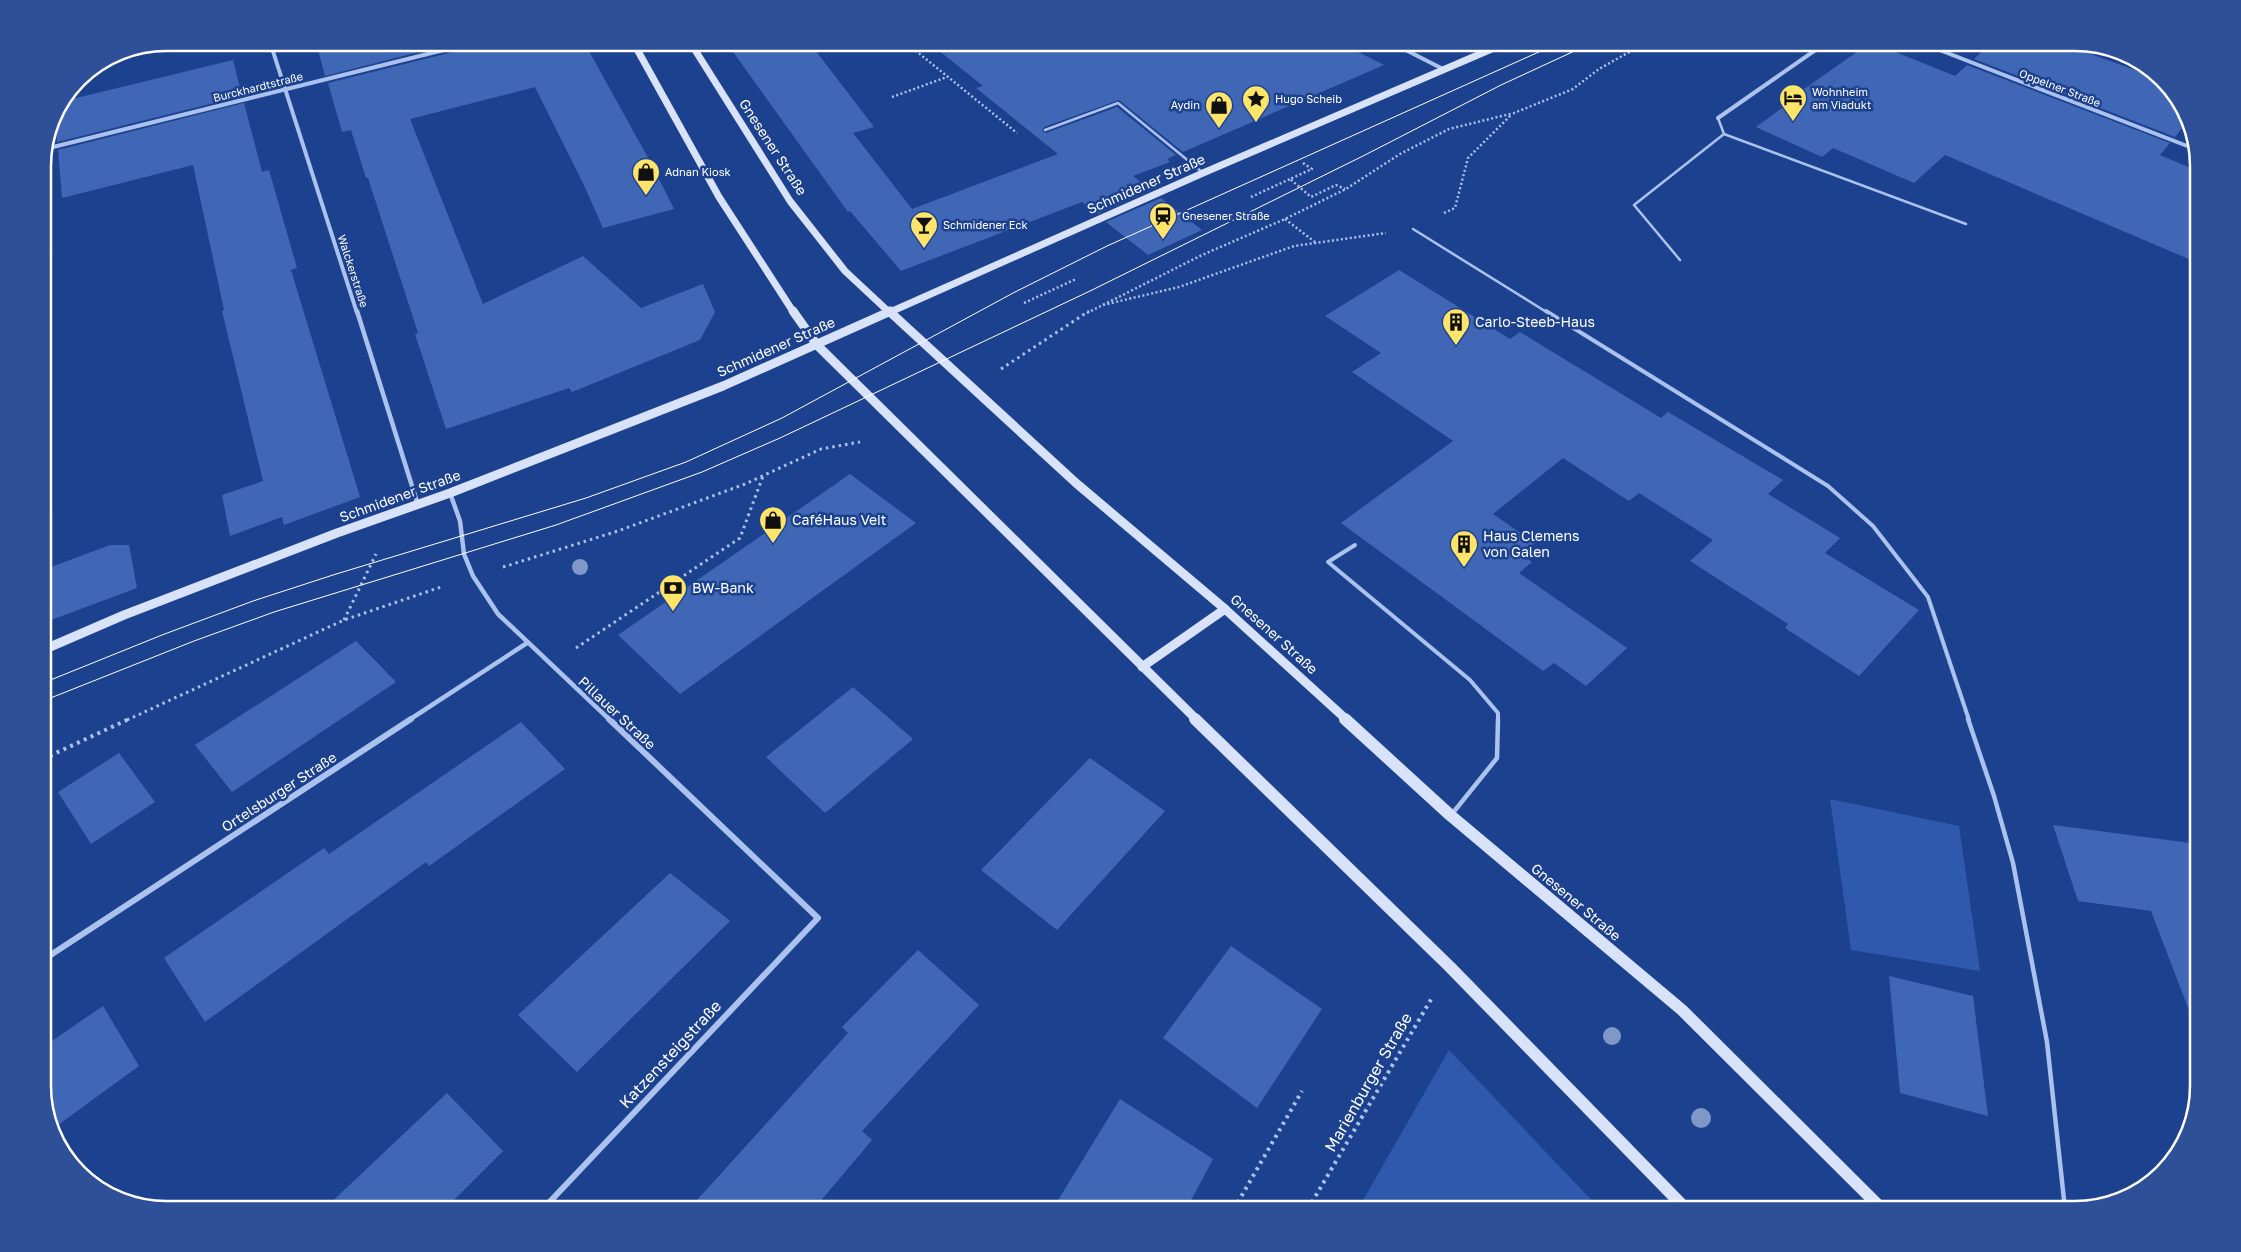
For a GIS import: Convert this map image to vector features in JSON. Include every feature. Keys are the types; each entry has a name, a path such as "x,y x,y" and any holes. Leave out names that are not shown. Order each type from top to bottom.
{"main road":[{"path":"638,51 682,132 778,293 817,345 1142,667 1450,967 1677,1201"},
{"name":"Gnesener Straße","path":"696,51 790,201 845,270 1076,483 1225,609 1450,815 1682,1010 1873,1201"},
{"name":"Schmidener Straße","path":"51,647 133,611 337,533 450,493 723,386 1013,259 1203,173 1488,51"},
{"path":"1142,667 1225,609"}],"street":[{"name":"Walckerstraße","path":"273,51 418,505"},
{"name":"Burckhardtstraße","path":"53,147 440,51"},
{"path":"1408,51 1446,70"},
{"path":"1718,118 1815,51"},
{"name":"Oppelner Straße","path":"1941,51 2188,146"},
{"name":"Pillauer Straße","path":"450,493 460,521 464,554 473,576 498,614 818,918"},
{"name":"Ortelsburger Straße","path":"51,955 527,643"},
{"name":"Katzensteigstraße","path":"551,1201 818,918"}],"lane":[{"path":"1044,130 1118,102 1203,173"},
{"path":"1718,118 1724,134 1966,224"},
{"path":"1680,260 1634,205 1724,134"},
{"path":"1413,229 1828,486 1873,526 1928,597 1994,796 2013,863 2047,1042 2064,1201"},
{"path":"1355,545 1328,562 1470,680 1498,713 1497,758 1450,815"}],"path":[{"path":"916,51 1024,138"},
{"path":"998,371 1097,306 1202,255 1346,190 1400,154 1449,129 1514,113 1550,100 1573,89 1599,69 1631,51"},
{"path":"892,97 948,77"},
{"path":"1097,306 1179,287 1294,246 1413,229 1455,208 1468,158 1514,113"},
{"path":"1251,197 1290,180"},
{"path":"1285,219 1316,242"},
{"path":"1024,303 1076,279"},
{"path":"51,755 344,620 473,576 618,531 764,475 821,449 860,442"},
{"path":"550,665 740,538 764,475"},
{"path":"344,620 378,550"},
{"name":"Marienburger Straße","path":"1313,1201 1450,967"},
{"path":"1239,1201 1302,1091"}],"shaded area":[{"path":"1830,799 1959,826 1980,971 1851,950"},
{"path":"1449,1050 1592,1201 1363,1201"}],"building":[{"path":"318,51 423,51 325,76"},
{"path":"457,51 589,51 674,209 603,228 583,183 535,87 410,119 483,304 583,256 641,308 703,284 715,312 700,340 572,392 569,388 446,429 415,334 418,333 368,178 366,178 351,130 342,132 328,83"},
{"path":"732,51 816,51 874,127 853,133 912,209 1058,154 976,88 983,86 939,51 1356,51 1384,65 1183,152 1119,100 1044,127 1042,131 1046,133 1117,107 1176,155 1167,159 1170,162 1133,176 1151,190 1097,214 1082,202 901,271 850,211 848,212"},
{"path":"1858,51 1893,51 1955,76 1967,65 2170,143 2160,155 2190,168 2190,260 1945,155 1914,183 1833,148 1822,157 1756,127 1800,95 1797,94"},
{"path":"1982,51 2084,52 2140,72 2151,80 2170,102 2183,127 2175,137 1974,59"},
{"path":"233,60 242,96 57,142 56,132 60,122 73,99"},
{"path":"244,103 262,172 269,170 297,268 291,270 360,497 284,525 282,517 230,536 222,495 263,481 222,311 224,310 193,165 62,198 58,150"},
{"path":"1161,198 1202,230 1148,255 1106,222"},
{"path":"1399,270 1510,339 1520,332 1661,418 1668,412 1783,480 1768,494 1840,538 1825,553 1919,610 1859,676 1785,628 1788,624 1690,561 1713,540 1639,493 1629,501 1563,458 1493,514 1535,543 1521,554 1532,562 1519,573 1627,648 1586,686 1554,663 1543,671 1341,523 1453,441 1352,372 1381,353 1325,316"},
{"path":"850,474 916,523 680,694 618,635"},
{"path":"110,545 129,545 137,588 51,620 51,567"},
{"path":"356,641 396,682 232,792 195,745"},
{"path":"853,687 913,739 825,813 766,757"},
{"path":"521,722 565,769 429,866 426,862 205,1022 164,958 324,848 329,854"},
{"path":"119,753 155,802 91,844 58,792"},
{"path":"1090,758 1165,811 1057,930 981,870"},
{"path":"2053,825 2190,843 2190,1013 2151,911 2078,901"},
{"path":"670,873 730,921 577,1072 518,1015"},
{"path":"1231,946 1322,1009 1257,1108 1163,1038"},
{"path":"918,950 979,1005 862,1131 872,1140 821,1201 696,1201 848,1033 842,1027"},
{"path":"1889,976 1973,996 1988,1116 1900,1093"},
{"path":"103,1006 139,1066 58,1125 51,1093 51,1042"},
{"path":"447,1093 503,1151 453,1201 333,1201"},
{"path":"1120,1099 1213,1159 1191,1201 1058,1201"}],"tram line":[{"path":"51,680 253,601 586,498 686,462 782,418 1015,292 1107,246 1541,51"},
{"path":"51,698 194,641 274,612 556,525 702,472 780,438 1090,291 1365,155 1501,85 1575,51"}],"place":[{"name":"Wohnheim am Viadukt","path":"1793,122"},
{"name":"Hugo Scheib","path":"1256,123"},
{"name":"Aydin","path":"1219,129"},
{"name":"Adnan Kiosk","path":"646,196"},
{"name":"Gnesener Straße","path":"1163,240"},
{"name":"Schmidener Eck","path":"924,249"},
{"name":"Carlo-Steeb-Haus","path":"1456,346"},
{"name":"CaféHaus Veit","path":"773,544"},
{"name":"Haus Clemens von Galen","path":"1464,568"},
{"name":"BW-Bank","path":"673,612"}]}
